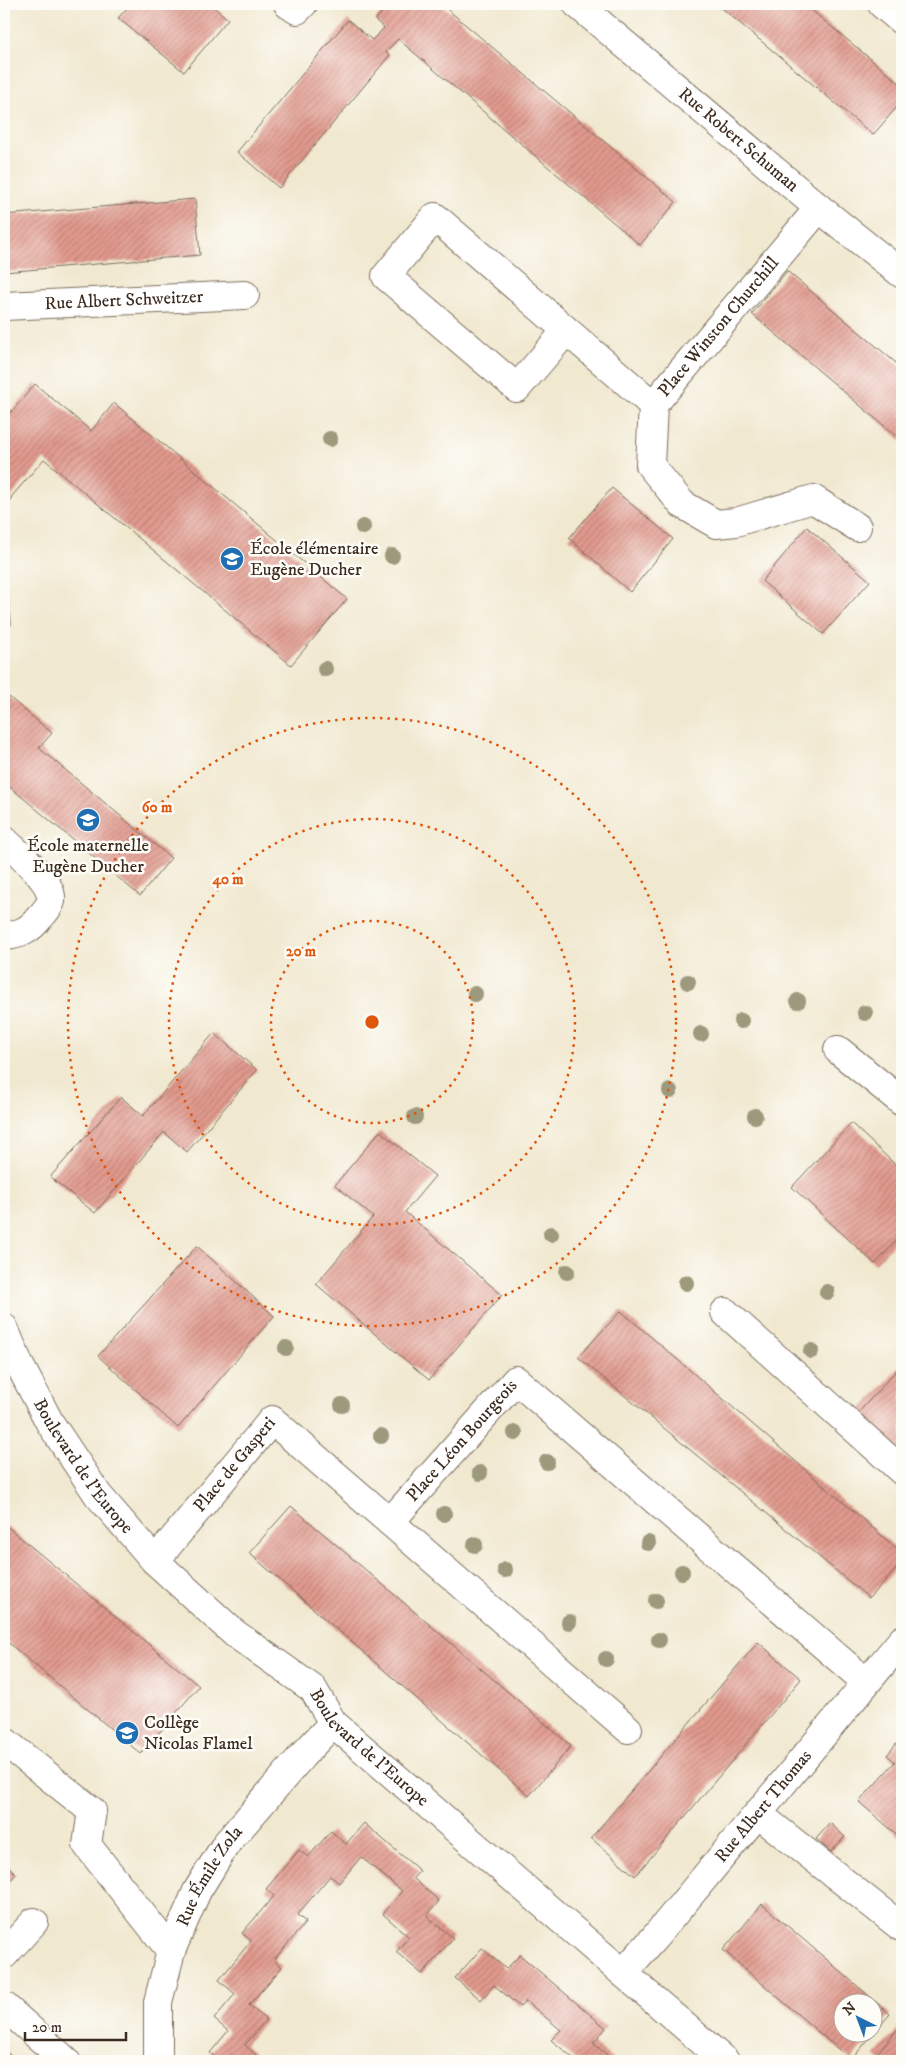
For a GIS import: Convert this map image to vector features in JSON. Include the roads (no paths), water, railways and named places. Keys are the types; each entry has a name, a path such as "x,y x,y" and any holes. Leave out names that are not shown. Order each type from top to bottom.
{"street":[{"path":"288,4 297,10 303,4"},
{"name":"Rue Robert Schuman","path":"577,4 819,208 897,260"},
{"path":"882,4 902,21"},
{"name":"Place Winston Churchill","path":"566,331 517,388 386,276 435,217 653,405 819,208"},
{"name":"Rue Albert Schweitzer","path":"4,306 245,295"},
{"path":"653,405 650,466 682,504 716,524 736,522 814,499 858,527"},
{"path":"4,840 40,876 49,889 51,900 46,911 32,927 16,936 4,936"},
{"path":"838,1050 902,1102"},
{"path":"725,1312 902,1470"},
{"name":"Boulevard de l'Europe","path":"4,1328 19,1364 50,1423 98,1495 155,1561 234,1633 313,1689 333,1723 725,2061"},
{"name":"Place Léon Bourgeois","path":"390,1522 516,1380 866,1682"},
{"name":"Place de Gasperi","path":"155,1561 272,1420 390,1522"},
{"path":"390,1522 628,1729"},
{"name":"Rue Albert Thomas","path":"623,1973 902,1640"},
{"name":"Rue Émile Zola","path":"158,2061 158,2002 171,1951 197,1891 226,1844 333,1723"},
{"path":"4,1741 92,1811 86,1845 171,1951"},
{"path":"758,1814 902,1926"},
{"path":"4,1955 34,1922"},
{"path":"4,2006 66,2061"}],"place":[{"name":"École élémentaire Eugène Ducher","path":"232,559"},
{"name":"École maternelle Eugène Ducher","path":"88,820"},
{"name":"Collège Nicolas Flamel","path":"127,1733"}]}
